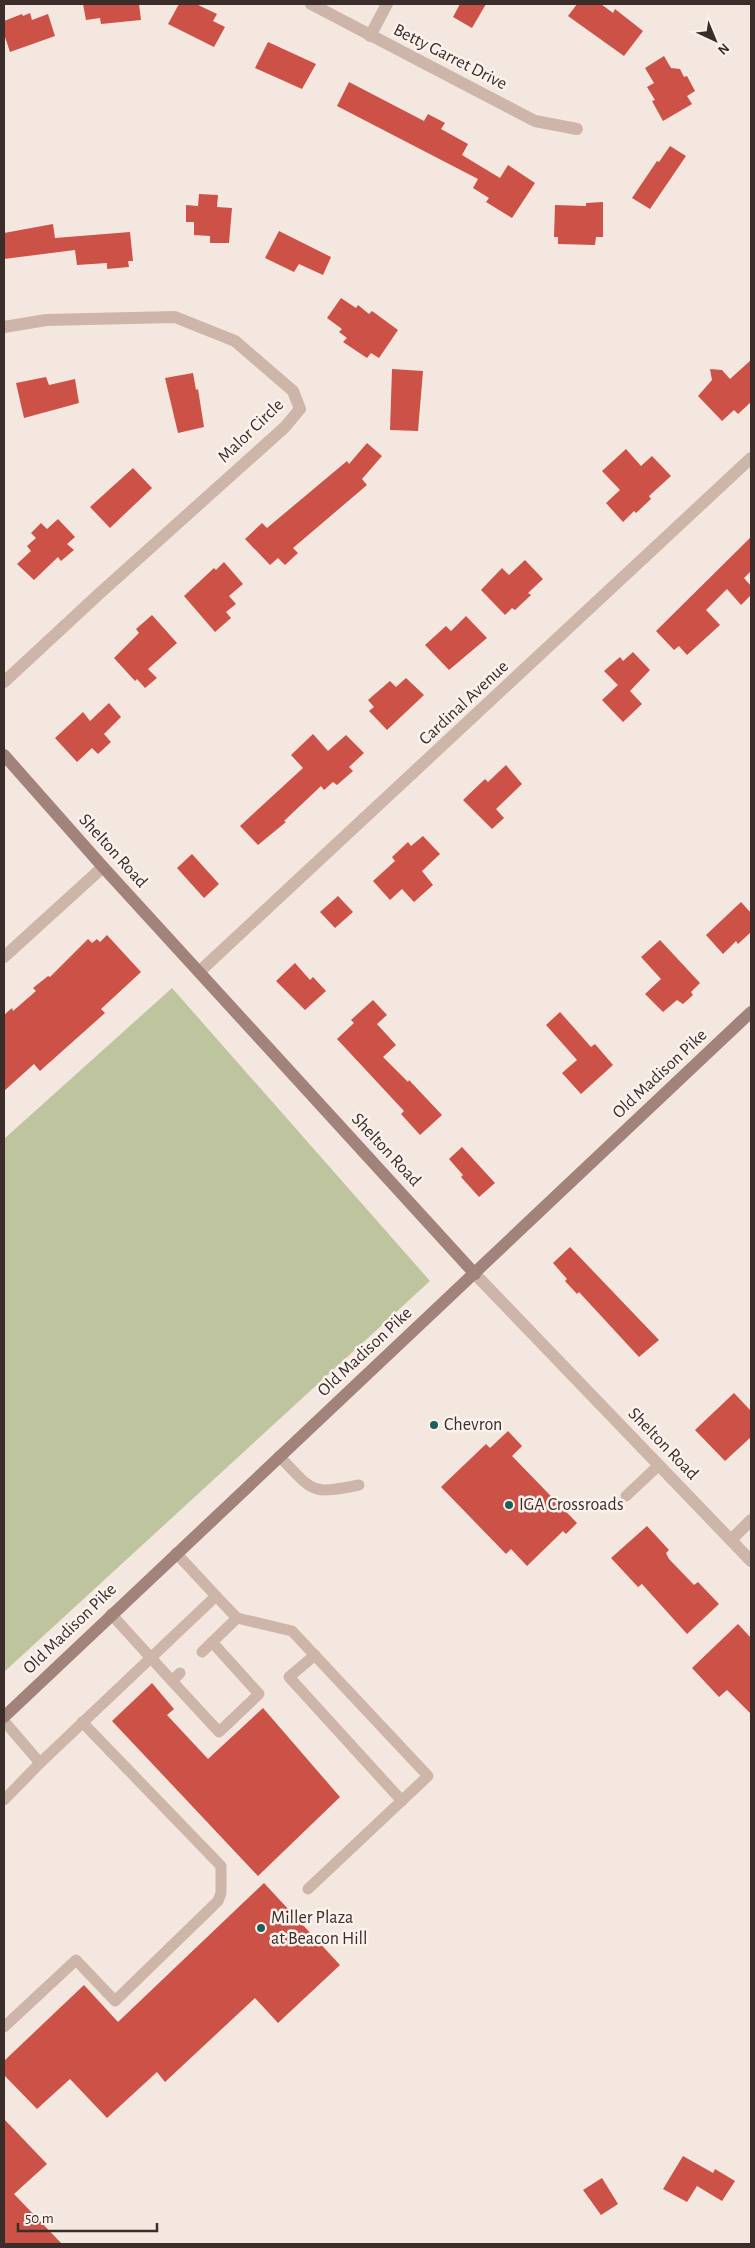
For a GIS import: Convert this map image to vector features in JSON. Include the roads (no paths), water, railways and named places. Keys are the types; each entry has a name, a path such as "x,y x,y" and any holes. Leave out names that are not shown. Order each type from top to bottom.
{"main road":[{"name":"Shelton Road","path":"4,755 103,867 475,1274"},
{"name":"Old Madison Pike","path":"4,1719 111,1614 751,1014"}],"street":[{"name":"Betty Garret Drive","path":"311,4 535,121 577,129"},
{"path":"370,36 387,4"},
{"name":"Malor Circle","path":"4,327 46,320 175,317 235,341 294,391 300,409 286,427 107,586 4,682"},
{"name":"Cardinal Avenue","path":"199,972 751,458"},
{"path":"4,957 103,867"},
{"name":"Shelton Road","path":"475,1274 751,1561"},
{"path":"731,1540 751,1520"}],"lane":[{"path":"280,1456 304,1482 315,1490 326,1492 359,1485"},
{"path":"626,1496 659,1465"},
{"path":"176,1553 237,1618 292,1631 428,1776 308,1889"},
{"path":"4,1800 82,1722 216,1596"},
{"path":"111,1614 150,1657 176,1677 218,1732 259,1694 212,1642"},
{"path":"202,1652 237,1618"},
{"path":"315,1655 289,1677 402,1801"},
{"path":"4,1719 40,1763"},
{"path":"4,2028 76,1960 115,2001 218,1901 222,1893 221,1866 82,1722"}],"place":[{"name":"Chevron","path":"434,1425"},
{"name":"IGA Crossroads","path":"509,1505"},
{"name":"Miller Plaza at Beacon Hill","path":"261,1928"}]}
